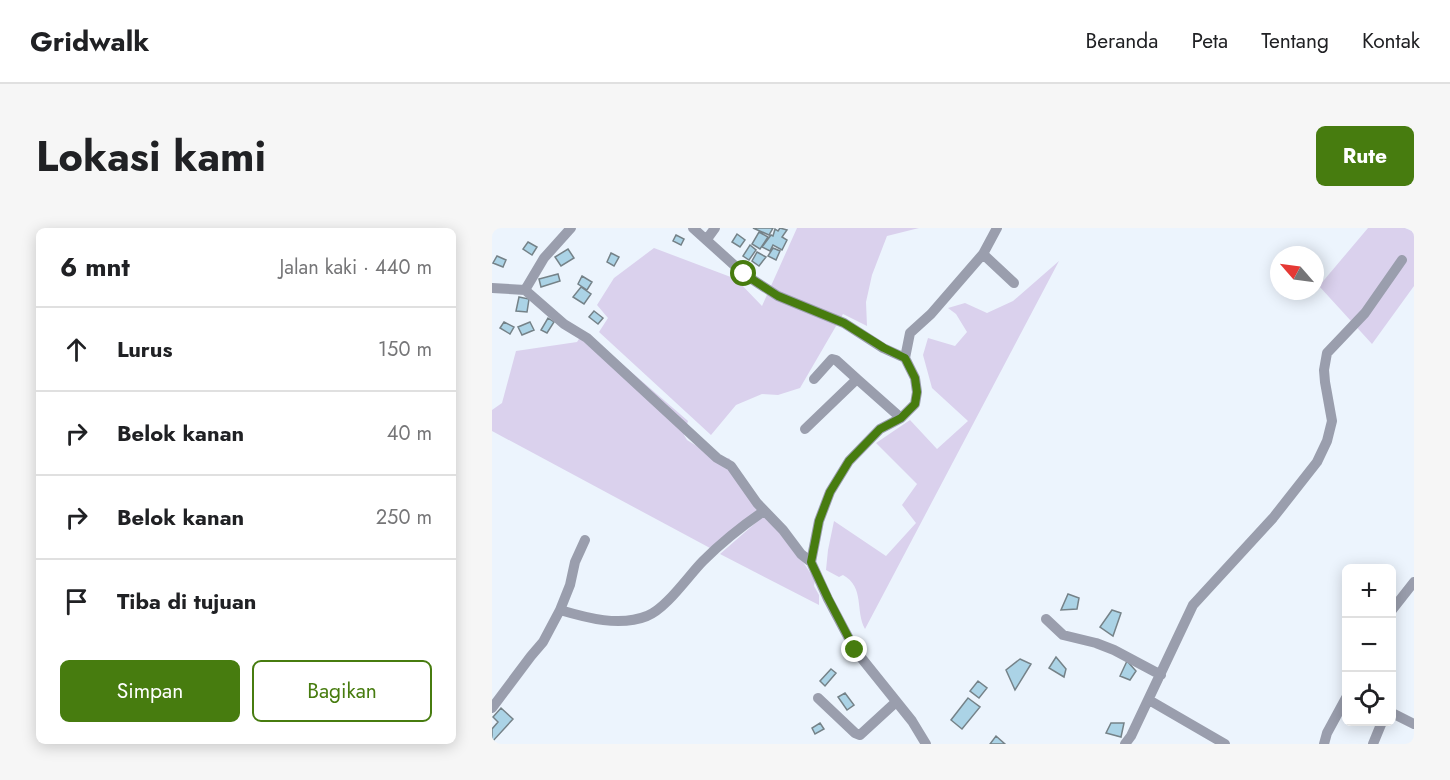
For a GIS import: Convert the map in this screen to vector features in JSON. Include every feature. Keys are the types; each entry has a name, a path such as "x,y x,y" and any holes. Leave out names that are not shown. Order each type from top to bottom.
{"street":[{"path":"525,290 544,258 571,228"},
{"path":"693,228 744,274 778,296 844,323 905,358"},
{"path":"707,239 715,228"},
{"path":"811,562 819,521 830,492 849,461 880,429 901,418 913,408 916,400 915,378 905,358 910,333 931,314 983,254 997,228"},
{"path":"983,254 1014,283"},
{"path":"1125,744 1149,700 1193,605 1273,518 1317,462 1328,441 1332,421 1324,370 1327,353 1365,313 1402,260"},
{"path":"492,288 525,290 564,324 602,350 717,458 730,466 764,511 783,530 801,554 811,562 855,650 912,721 926,744"},
{"path":"814,378 832,359 836,360 901,418"},
{"path":"805,429 857,379"},
{"path":"560,610 598,619 633,620 649,615 736,530 764,511"},
{"path":"492,708 543,642 560,610 570,585 574,562 585,540"},
{"path":"1396,605 1414,582"},
{"path":"1046,619 1064,635 1114,650 1161,675"},
{"path":"818,698 855,733 860,735 896,702"},
{"path":"1149,700 1225,744"},
{"path":"1323,744 1342,707"},
{"path":"1396,715 1414,724"},
{"path":"1372,744 1380,726"}],"shaded area":[{"path":"797,228 919,228 887,236 872,275 866,302 867,326 843,314 800,388 778,395 762,394 736,405 711,435 599,332 608,318 597,305 614,278 654,248 736,279 762,306"},
{"path":"1368,228 1405,228 1414,232 1414,286 1372,344 1324,291 1324,280"},
{"path":"1059,261 865,629 854,586 843,575 839,577 826,570 834,521 886,556 916,523 902,505 917,484 876,443 910,420 937,449 968,421 932,388 923,355 928,338 955,346 967,332 956,314 948,308 965,303 987,313 1013,301"},
{"path":"584,331 688,421 684,435 687,440 721,461 729,458 762,506 710,548 492,431 492,410 502,403 516,351 577,342"},
{"path":"769,511 815,580 814,586 819,595 819,605 720,554"}],"building":[{"path":"753,228 773,228 769,235"},
{"path":"780,228 787,230 782,237 787,240 782,250 773,245 770,251 762,247 771,235 773,236 775,229 778,231"},
{"path":"759,232 768,237 760,249 752,244"},
{"path":"737,234 745,240 740,247 732,242"},
{"path":"676,235 684,239 681,245 673,241"},
{"path":"528,242 537,247 532,255 523,249"},
{"path":"750,245 756,250 749,260 743,256"},
{"path":"773,248 780,251 776,260 768,256"},
{"path":"568,249 574,258 561,266 555,257"},
{"path":"757,252 766,257 759,266 752,261"},
{"path":"611,253 619,257 614,266 607,262"},
{"path":"497,256 506,260 503,267 493,263"},
{"path":"558,274 560,281 541,287 539,279"},
{"path":"582,276 592,282 587,290 578,284"},
{"path":"581,287 591,294 584,304 573,297"},
{"path":"519,297 529,299 527,312 516,311"},
{"path":"594,311 603,318 598,324 589,317"},
{"path":"548,318 554,322 547,333 541,330"},
{"path":"504,322 514,327 510,334 500,328"},
{"path":"530,322 534,330 522,335 518,327"},
{"path":"1068,594 1079,598 1077,609 1061,610"},
{"path":"1112,610 1121,613 1113,636 1100,627"},
{"path":"1056,657 1066,669 1064,677 1049,668"},
{"path":"1020,659 1031,664 1015,690 1006,670"},
{"path":"1127,661 1136,671 1130,680 1120,676"},
{"path":"831,669 836,673 825,686 820,681"},
{"path":"978,681 987,688 979,698 970,691"},
{"path":"845,693 854,705 847,710 838,697"},
{"path":"968,698 980,707 962,729 951,720"},
{"path":"501,708 513,719 492,742 492,729 498,722 493,717"},
{"path":"820,723 824,729 815,734 812,728"},
{"path":"1111,723 1124,723 1121,737 1106,733"},
{"path":"996,736 1005,744 990,744"}],"route":[{"path":"744,274 778,296 844,323 905,358 915,378 917,392 913,408 901,418 880,429 849,461 830,492 819,521 811,562 855,650"}]}
